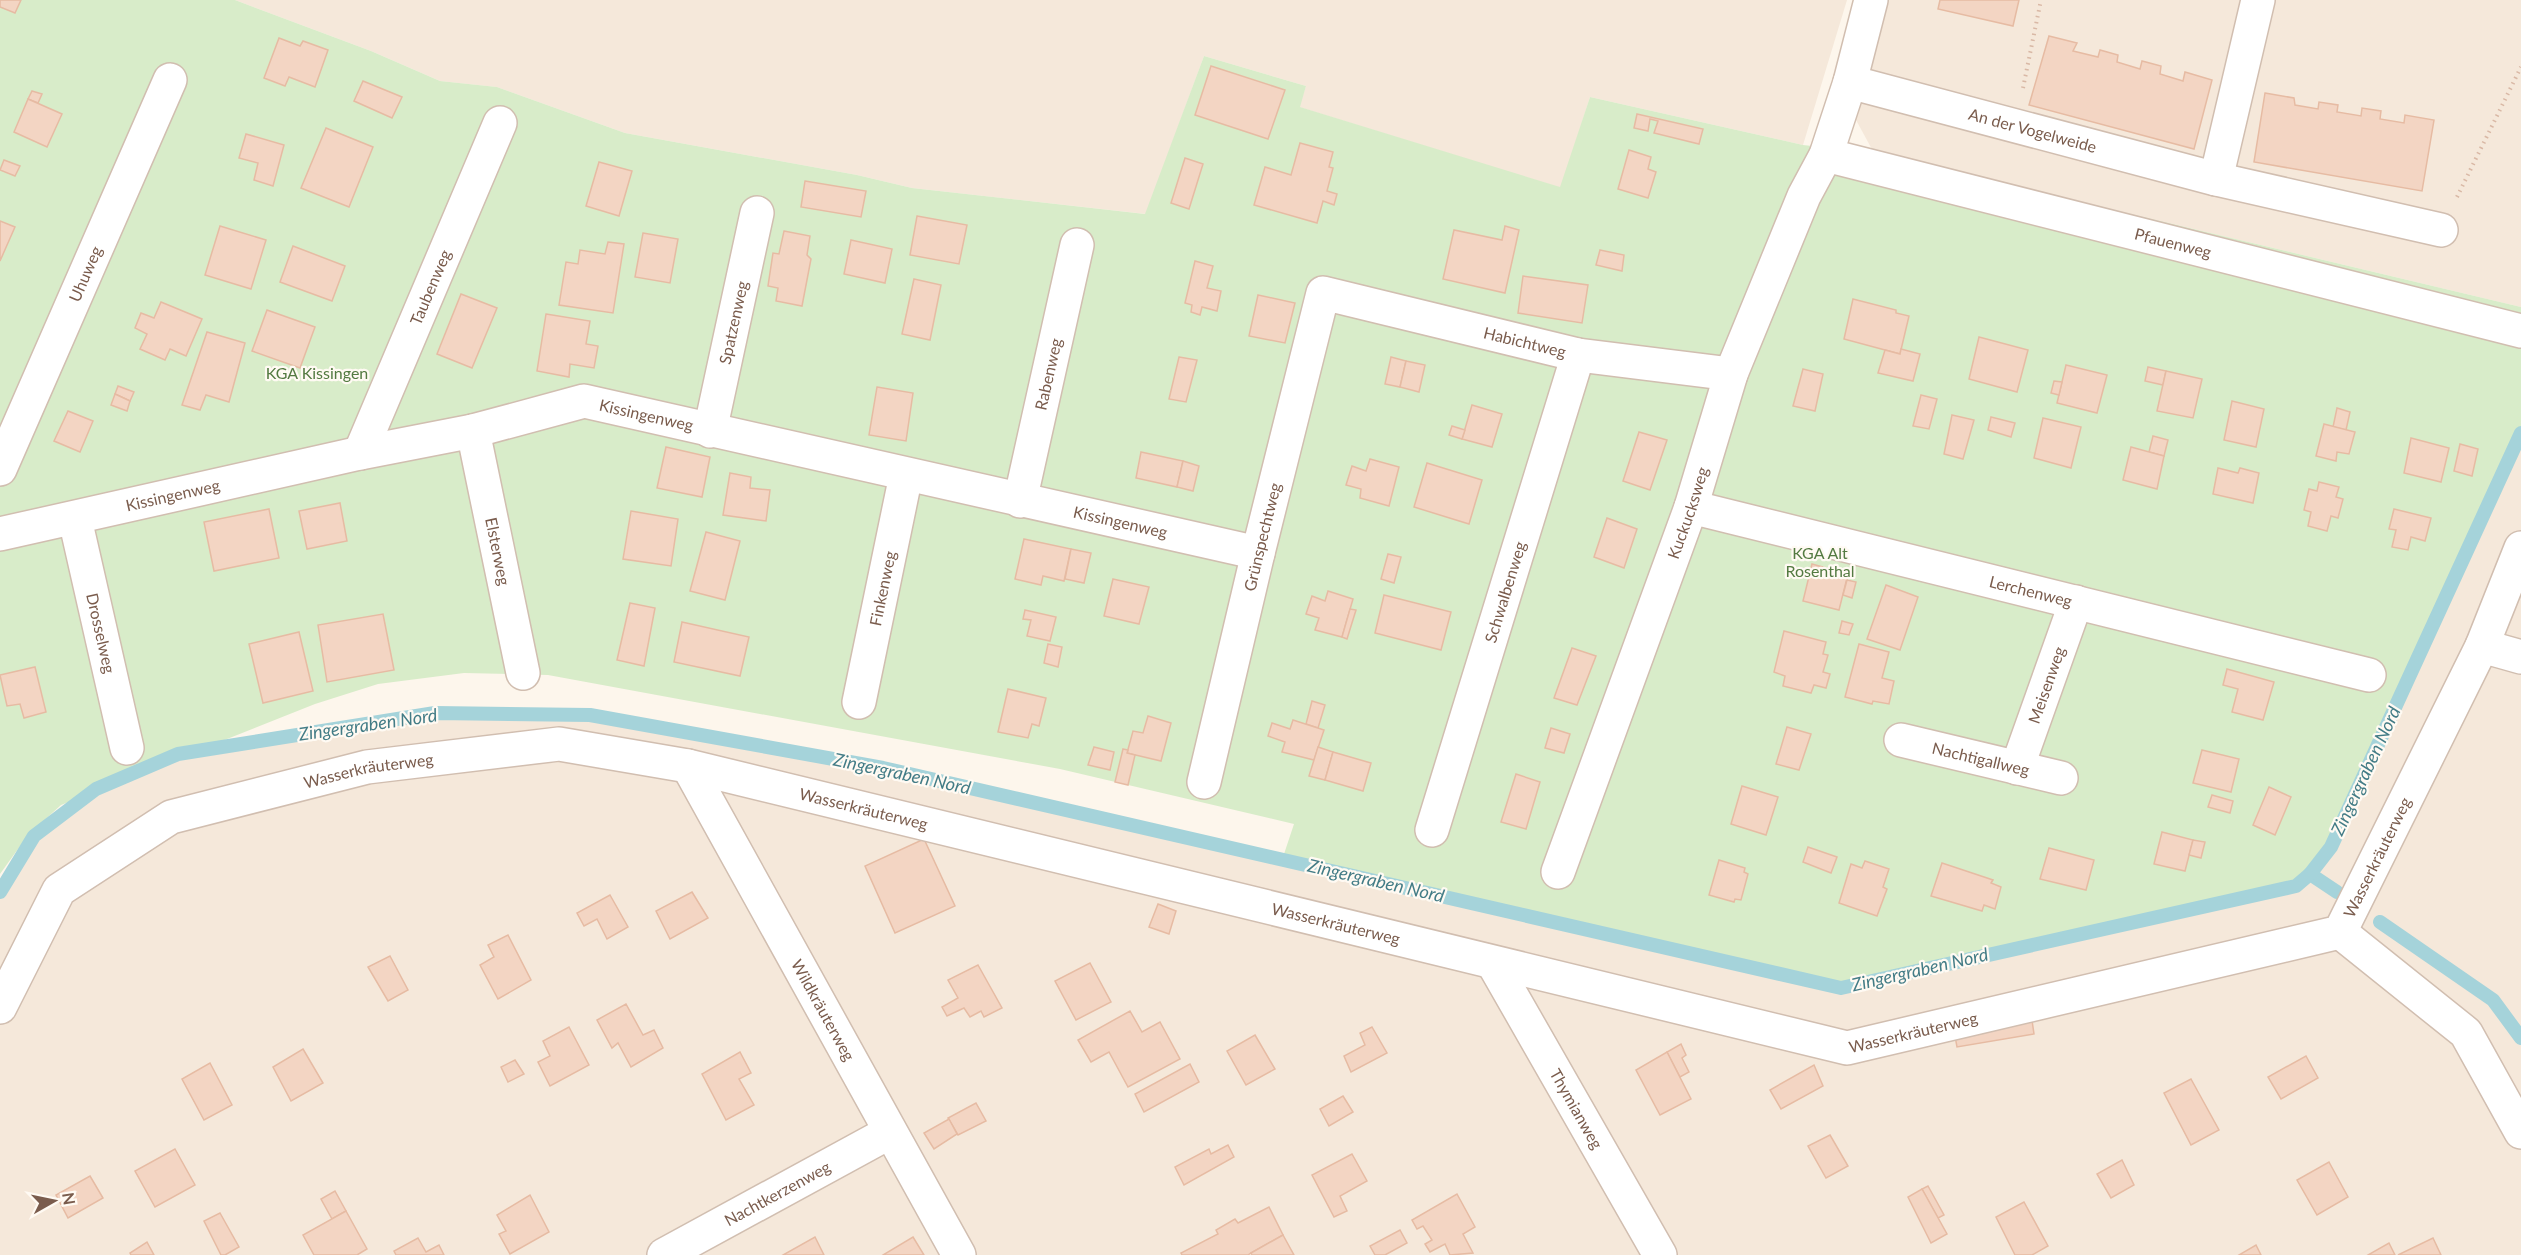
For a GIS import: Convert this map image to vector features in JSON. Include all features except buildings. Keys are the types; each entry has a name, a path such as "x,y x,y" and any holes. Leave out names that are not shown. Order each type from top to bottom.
{"street":[{"path":"1826,155 1850,82 1871,0"},
{"path":"2216,179 2258,0"},
{"name":"Uhuweg","path":"0,469 170,80"},
{"name":"An der Vogelweide","path":"1850,82 2216,179 2441,230"},
{"name":"Taubenweg","path":"360,453 500,123"},
{"name":"Pfauenweg","path":"1826,155 2521,331"},
{"name":"Kuckucksweg","path":"1558,872 1691,507 1731,374 1804,196 1826,155"},
{"name":"Spatzenweg","path":"710,431 757,213"},
{"name":"Rabenweg","path":"1020,501 1077,245"},
{"name":"Habichtweg","path":"1323,293 1578,355 1731,374"},
{"name":"Grünspechtweg","path":"1204,782 1257,553 1323,293"},
{"name":"Schwalbenweg","path":"1432,830 1578,355"},
{"name":"Kissingenweg","path":"0,534 75,519 360,453 473,430 584,401 1257,553"},
{"name":"Elsterweg","path":"473,430 523,673"},
{"name":"Finkenweg","path":"859,702 906,475"},
{"name":"Lerchenweg","path":"1691,507 2369,675"},
{"name":"Drosselweg","path":"75,519 127,748"},
{"name":"Wasserkräuterweg","path":"0,1007 59,890 171,817 367,767 559,744 688,766 1847,1048 2340,932 2482,646 2521,548"},
{"name":"Meisenweg","path":"2017,768 2076,602"},
{"path":"2482,646 2521,657"},
{"name":"Nachtigallweg","path":"1901,740 2061,778"},
{"name":"Wildkräuterweg","path":"688,766 959,1255"},
{"path":"2340,932 2466,1033 2521,1132"},
{"name":"Thymianweg","path":"1493,963 1660,1255"},
{"name":"Nachtkerzenweg","path":"664,1255 890,1132"}],"path":[{"path":"2016,127 2041,0"},
{"path":"2441,230 2521,67"}],"shaded area":[{"path":"235,0 1847,0 1803,145 1590,97 1561,188 1299,107 1306,86 1204,56 1146,214 912,188 857,175 625,133 497,87 440,81 371,51"},
{"path":"1885,0 2521,0 2521,307 1874,153 1856,120"},
{"path":"2521,433 2521,1255 0,1255 0,892 34,836 96,789 178,754 435,713 590,715 883,768 1841,988 2296,886 2310,874 2331,847"}],"green space":[{"path":"0,0 235,0 371,51 440,81 497,87 625,133 857,175 912,188 1145,214 1204,56 1306,86 1300,107 1560,187 1590,97 1803,145 1874,153 2521,307 2521,433 2331,847 2310,874 2296,886 1841,988 1282,860 1294,824 1060,769 548,675 464,673 378,684 315,704 61,805 28,835 0,874"}],"waterway":[{"name":"Zingergraben Nord","path":"0,892 34,836 96,789 178,754 435,713 590,715 883,768 1841,988 2296,886 2310,874 2331,847 2521,433"},
{"path":"2310,874 2337,892"},
{"path":"2380,922 2493,1000 2521,1038"}],"park label":[{"name":"KGA Kissingen","path":"317,373"},
{"name":"KGA Alt Rosenthal","path":"1820,562"}]}
